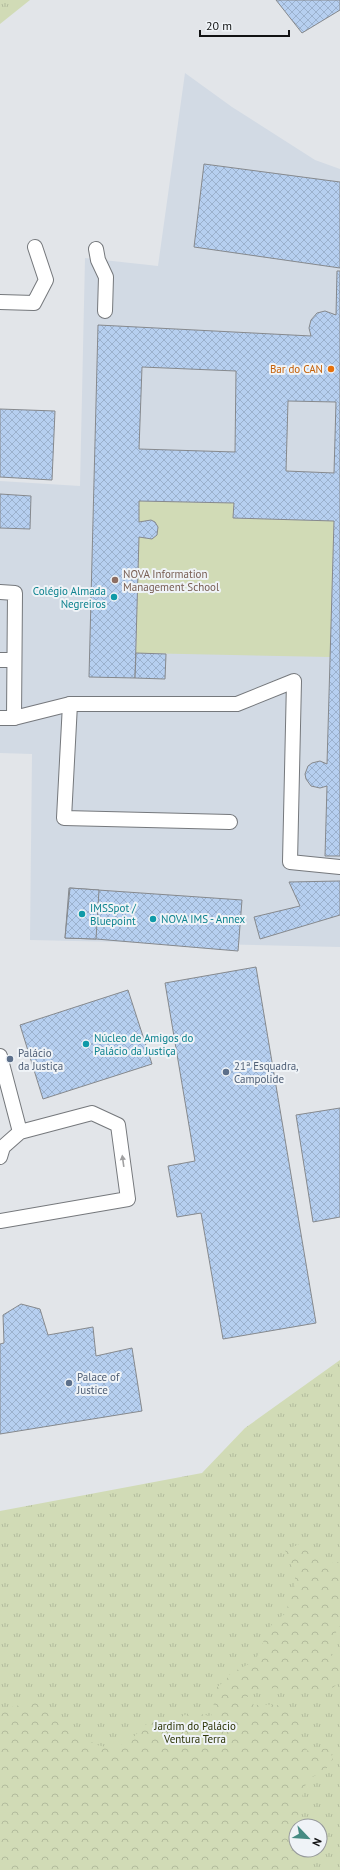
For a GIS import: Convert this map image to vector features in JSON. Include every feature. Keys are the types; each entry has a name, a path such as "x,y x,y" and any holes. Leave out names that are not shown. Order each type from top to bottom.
{"lane":[{"path":"0,302 34,303 46,280 35,247"},
{"path":"96,249 98,260 106,277 105,311"},
{"path":"0,592 15,593 14,660 7,718 70,704 237,704 294,681 290,862 340,867"},
{"path":"0,660 14,660"},
{"path":"70,704 64,818 230,822"},
{"path":"0,1056 20,1132"},
{"path":"0,1157 3,1147 20,1132 92,1113 118,1125 128,1199 0,1221"}],"shaded area":[{"path":"185,73 232,107 315,160 340,169 340,947 30,940 32,754 0,753 0,481 80,486 85,258 158,266"}],"green space":[{"path":"0,0 30,0 0,24"},
{"path":"139,501 234,503 233,518 334,521 330,657 136,653 139,537 152,539 157,535 157,526 153,521 139,522"},
{"name":"Jardim do Palácio Ventura Terra","path":"340,1360 340,1870 0,1870 0,1511 202,1473 245,1428"},
{"path":"310,1540 316,1554 327,1564 337,1562 340,1563 340,1625 330,1644 331,1655 340,1665 340,1682 329,1689 318,1692 270,1688 258,1691 246,1698 254,1705 277,1705 290,1709 298,1720 302,1741 308,1751 329,1748 333,1759 323,1771 309,1778 304,1788 298,1818 288,1818 288,1858 296,1858 295,1863 306,1870 0,1870 0,1712 24,1704 38,1703 58,1715 87,1739 97,1745 108,1747 120,1745 129,1741 151,1720 171,1723 190,1712 211,1716 214,1706 212,1697 217,1687 225,1681 231,1673 249,1664 257,1657 269,1628 276,1620 285,1614 295,1585 295,1575 285,1550"}],"building":[{"path":"276,0 340,0 340,10 302,33"},
{"path":"204,164 340,182 340,268 194,247"},
{"name":"Colégio Almada Negreiros","path":"337,271 340,271 340,856 325,856 327,786 320,788 311,786 306,779 305,774 308,766 312,763 320,761 327,764 334,521 233,518 234,503 139,501 139,522 151,520 155,522 158,527 157,535 152,539 139,537 135,678 89,677 98,325 311,336 309,328 311,320 317,313 325,311 336,315","holes":["142,367 236,371 235,452 139,449","288,401 336,402 334,473 286,471"]},
{"path":"0,409 55,411 52,480 0,477"},
{"path":"0,494 31,496 30,529 0,528"},
{"path":"136,653 166,654 165,679 135,678"},
{"path":"340,881 340,915 260,939 254,917 300,906 289,882"},
{"name":"NOVA IMS - Annex","path":"69,888 242,900 238,951 96,939 65,938"},
{"name":"IMSSpot / Bluepoint","path":"70,888 99,890 96,939 65,938"},
{"name":"21ª Esquadra, Campolide","path":"256,967 316,1323 223,1339 201,1213 177,1217 168,1166 195,1161 165,983"},
{"name":"Núcleo de Amigos do Palácio da Justiça","path":"128,990 152,1064 43,1099 20,1025"},
{"path":"340,1108 340,1217 313,1222 296,1115"},
{"name":"Palace of Justice","path":"21,1304 40,1309 48,1335 93,1327 96,1356 132,1348 142,1411 0,1434 0,1344 4,1343 3,1315"}],"place":[{"name":"Bar do CAN","path":"331,369"},
{"name":"NOVA Information Management School","path":"115,580"},
{"name":"Colégio Almada Negreiros","path":"114,597"},
{"name":"IMSSpot / Bluepoint","path":"82,914"},
{"name":"NOVA IMS - Annex","path":"153,919"},
{"name":"Núcleo de Amigos do Palácio da Justiça","path":"86,1044"},
{"name":"Palácio da Justiça","path":"10,1059"},
{"name":"21ª Esquadra, Campolide","path":"226,1072"},
{"name":"Palace of Justice","path":"69,1383"}]}
